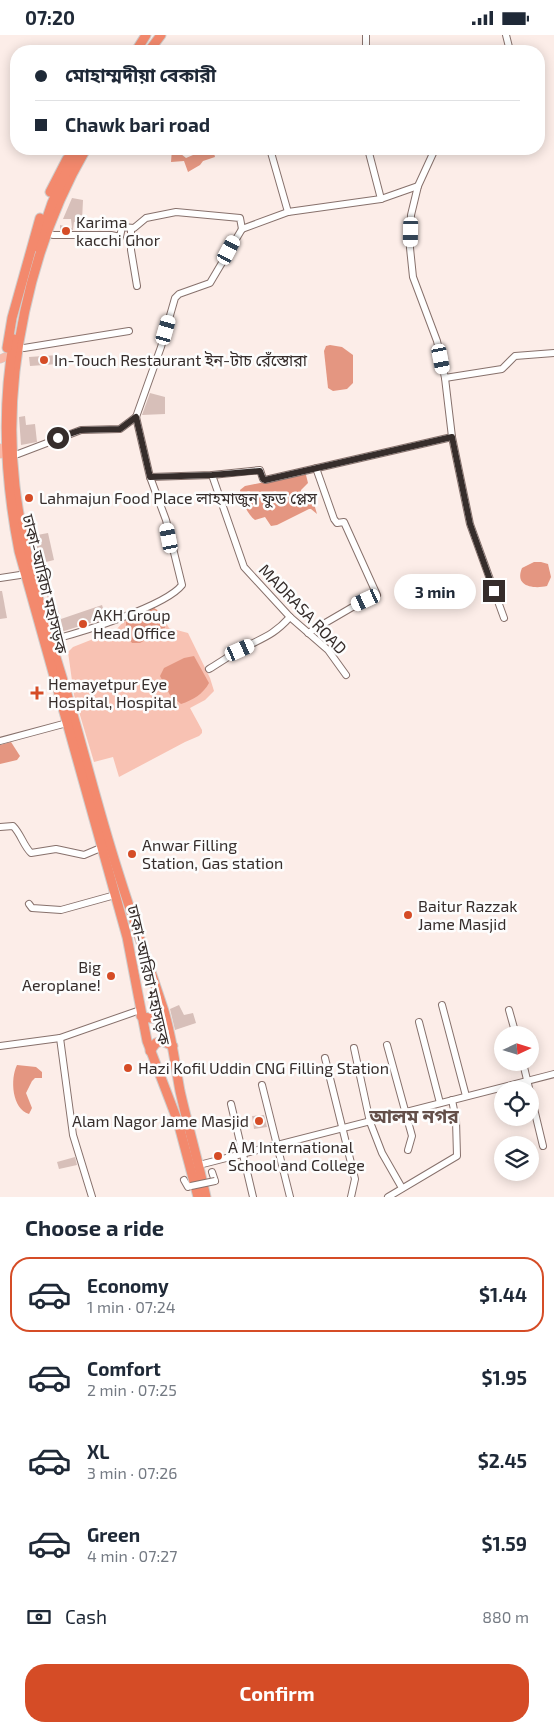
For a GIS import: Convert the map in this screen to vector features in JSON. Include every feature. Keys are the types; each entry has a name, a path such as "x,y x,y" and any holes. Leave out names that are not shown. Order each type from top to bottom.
{"highway":[{"path":"61,688 48,676 20,575 5,507 0,451 0,409 2,358 12,318 36,231 60,170 69,155"},
{"name":"ঢাকা-আরিচা মহাসড়ক","path":"73,155 52,203 20,309 10,359 6,407 6,452 11,509 19,551 108,841 163,1010 173,1046 180,1088 206,1197"},
{"name":"ঢাকা-আরিচা মহাসড়ক","path":"83,155 67,183 52,219 24,314 14,386 13,456 20,516 61,688 67,723 132,955 140,1013 150,1051 178,1122 198,1197"},
{"path":"61,688 55,639 25,520 18,454 18,394 24,347 39,282 63,205 84,155"},
{"path":"140,1013 150,1019 160,1016 163,1010"},
{"path":"150,1051 156,1043 162,1041 173,1046"}],"street":[{"path":"272,155 288,212"},
{"path":"370,155 381,199"},
{"path":"432,155 418,186 411,215 410,248 412,277 438,341 452,437 470,524 504,618"},
{"path":"55,639 93,629 170,595 181,586 182,582 166,520 150,477 136,417 161,347 175,298 179,294 210,283 242,229 288,212 381,199 418,186"},
{"path":"53,235 111,235 120,237 122,227 132,228 146,218 176,212 240,218 242,229"},
{"path":"132,228 131,250 137,286"},
{"path":"24,347 129,331"},
{"path":"444,378 502,369 515,356 554,353"},
{"path":"18,454 81,430 120,429 136,417"},
{"path":"150,477 260,471 265,480 452,437"},
{"path":"308,633 377,595 344,522 337,523 334,519 316,468"},
{"name":"MADRASA ROAD","path":"212,475 244,567 290,617 328,650 346,675"},
{"path":"0,578 20,575"},
{"path":"209,669 240,650 267,638 290,617"},
{"path":"0,741 67,723"},
{"path":"0,827 12,826 17,830 25,847 31,853 56,849 84,855 103,847"},
{"path":"28,904 32,908 61,910 115,895"},
{"path":"442,1005 466,1096"},
{"path":"509,1010 513,1026"},
{"path":"0,1046 60,1038 140,1013"},
{"path":"419,1022 440,1103"},
{"path":"60,1038 73,1135 92,1197"},
{"path":"386,1045 412,1136 408,1150"},
{"path":"354,1048 370,1122 382,1153 402,1188"},
{"path":"326,1058 354,1179 351,1197"},
{"path":"525,1071 528,1081 554,1074"},
{"path":"262,1085 290,1197"},
{"path":"199,1165 494,1089"},
{"path":"388,1197 457,1156 456,1120 452,1100"},
{"path":"231,1104 253,1197"},
{"path":"538,1126 543,1146"},
{"path":"184,1180 188,1187 215,1181 212,1172"}],"shaded area":[{"path":"172,155 182,155 186,158 193,155 214,155 215,157 203,161 188,172 184,161 171,162"},
{"path":"326,346 342,347 353,355 353,383 347,389 333,391 328,388 324,351"},
{"path":"306,475 308,483 301,490 300,497 303,500 312,497 317,514 309,509 277,525 271,526 265,517 255,520 249,514 240,490 245,486"},
{"path":"534,562 548,564 551,577 547,586 531,587 523,583 520,574 522,568"},
{"path":"153,607 160,612 169,628 188,633 210,678 214,691 205,700 190,708 202,730 199,736 119,777 113,757 94,762 74,695 68,652 73,647 116,630 125,620"},
{"path":"154,608 162,617 165,629 140,643 132,643 126,635 126,622"},
{"path":"194,656 209,683 197,696 181,704 170,695 160,676 164,668 184,658"},
{"path":"11,742 20,756 17,760 0,764 0,745"},
{"path":"17,1065 36,1067 42,1072 42,1078 35,1078 26,1093 32,1108 29,1114 19,1106 14,1093 13,1085"}],"building":[{"path":"72,198 83,200 82,221 74,222 73,230 60,230 60,225 72,228 71,219 63,219"},
{"name":"In-Touch Restaurant ইন-টাচ রেঁস্তোরা","path":"58,355 58,364 30,366 29,357"},
{"path":"150,393 165,397 165,414 142,415"},
{"path":"25,416 26,425 35,424 37,442 21,445 19,417"},
{"path":"48,533 54,560 38,564 32,536"},
{"path":"0,591 2,591 7,618 0,619"},
{"path":"52,591 61,619 102,605 106,618 61,632 46,593"},
{"path":"179,1005 184,1015 193,1013 196,1023 175,1030 170,1009"},
{"path":"264,1115 267,1127 254,1129 252,1116"},
{"path":"75,1157 77,1165 59,1169 57,1162"}],"place":[{"name":"Karima kacchi Ghor","path":"66,231"},
{"name":"In-Touch Restaurant ইন-টাচ রেঁস্তোরা","path":"44,360"},
{"name":"Lahmajun Food Place লাহমাজুন ফুড প্লেস","path":"29,498"},
{"name":"AKH Group Head Office","path":"83,624"},
{"name":"Hemayetpur Eye Hospital, Hospital","path":"37,693"},
{"name":"Anwar Filling Station, Gas station","path":"132,854"},
{"name":"Baitur Razzak Jame Masjid","path":"408,915"},
{"name":"Big Aeroplane!","path":"111,976"},
{"name":"Hazi Kofil Uddin CNG Filling Station","path":"128,1068"},
{"name":"Alam Nagor Jame Masjid","path":"259,1121"},
{"name":"A M International School and College","path":"218,1156"}],"district":[{"name":"আলম নগর","path":"414,1116"}],"route":[{"path":"58,438 81,430 120,429 136,417 150,477 182,477 260,471 265,480 452,437 474,539 494,591"}]}
